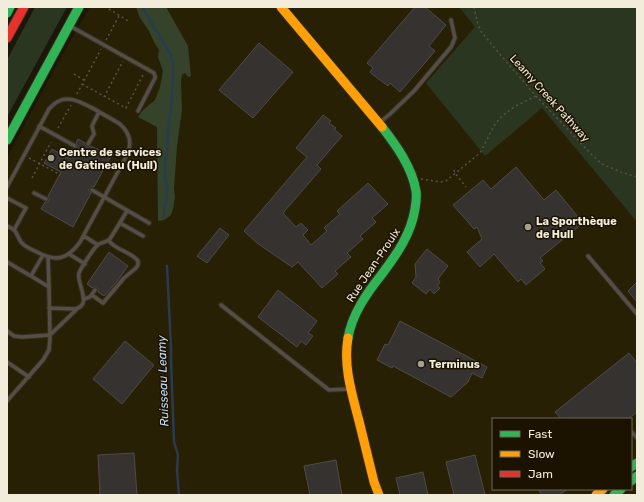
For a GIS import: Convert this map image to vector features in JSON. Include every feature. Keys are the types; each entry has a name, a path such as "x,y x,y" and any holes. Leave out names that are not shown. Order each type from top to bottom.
{"main road":[{"path":"7,12 10,7"},
{"path":"7,38 24,7"},
{"path":"7,140 79,7"},
{"name":"Rue Jean-Proulx","path":"281,7 378,123 400,152 409,168 416,188 415,215 409,233 404,243 363,299 352,322 347,339 346,360 351,389 374,482 379,495"},
{"name":"Rue Jean-Proulx","path":"372,495 374,482"}],"lane":[{"path":"378,123 390,114 414,91 451,48 455,38 451,20"},
{"path":"69,26 154,73 155,78 138,111"},
{"path":"7,187 39,126 56,102 69,99 75,100 123,126 128,134 130,140 128,152 84,236 69,254 60,258 53,258 43,255 22,244 14,230 7,226"},
{"path":"88,144 94,134 92,126 99,112"},
{"path":"39,126 75,146"},
{"path":"92,190 149,223"},
{"path":"34,193 46,199"},
{"path":"7,198 26,208 14,230"},
{"path":"7,331 14,336 22,337 50,335 83,304 84,299 80,286 80,272 98,245 109,241 127,211"},
{"path":"120,223 143,236"},
{"path":"84,236 98,245"},
{"path":"92,295 103,303 124,278 138,265 138,261 134,257 115,247 109,241"},
{"path":"69,254 84,264"},
{"path":"31,276 43,255"},
{"path":"588,256 637,314"},
{"path":"7,401 44,360 47,354 50,335 48,257"},
{"path":"7,269 8,263 49,287"},
{"path":"84,299 89,298 95,290"},
{"path":"221,305 328,390 351,389"},
{"path":"49,308 78,308"},
{"path":"7,362 29,376"},
{"path":"633,433 637,438"}],"path":[{"name":"Leamy Creek Pathway","path":"474,7 480,30 536,96 592,155 602,164 637,177"},
{"path":"109,10 130,22"},
{"path":"106,40 119,16"},
{"path":"77,94 101,49"},
{"path":"104,97 122,62"},
{"path":"82,84 126,108 144,73"},
{"path":"74,74 84,80"},
{"path":"420,179 444,182 480,153 494,126 502,117 514,107 536,96"},
{"path":"58,128 72,104"},
{"path":"32,178 51,142"},
{"path":"28,157 60,174"},
{"path":"454,170 466,187"}],"shaded area":[{"path":"90,7 459,7 637,222 637,495 7,495 7,158"}],"green space":[{"path":"35,7 67,7 7,117 7,60"},
{"path":"136,7 166,7 188,46 191,76 188,77 185,73 182,75 181,82 182,110 177,146 174,189 175,197 173,209 171,215 164,220 158,221 157,127 138,117 143,110 155,100 160,87 163,71 158,57 159,50 140,18"},
{"path":"459,7 637,7 637,222 542,108 485,156 426,83 475,27"}],"building":[{"path":"415,7 425,7 446,25 429,46 435,51 400,92 390,83 388,86 372,74 370,72 373,68 367,63"},
{"path":"259,43 293,72 253,118 219,90"},
{"path":"323,115 331,121 329,123 336,128 334,129 342,136 317,165 321,169 283,213 296,227 301,223 308,230 303,235 311,245 327,231 324,228 340,214 337,211 368,183 388,204 372,218 376,222 360,236 363,239 347,253 351,257 335,271 338,274 322,288 298,262 292,267 257,243 244,231 307,157 296,148"},
{"path":"78,139 85,143 87,147 91,146 111,156 94,187 89,189 91,193 73,227 41,209 45,202 49,201 48,196 61,172 44,163 52,149 68,158 73,149 78,147 76,143"},
{"name":"La Sporthèque de Hull","path":"516,167 544,200 556,190 583,223 540,258 543,261 540,263 545,269 526,285 521,279 518,282 494,254 480,267 467,252 482,239 477,227 474,229 453,205 483,180 491,189"},
{"path":"220,228 229,235 207,263 197,256"},
{"path":"427,249 448,266 438,279 440,282 437,286 440,288 434,294 430,289 426,294 412,283 416,277 415,264"},
{"path":"109,252 128,266 104,296 98,292 97,288 92,288 87,284"},
{"path":"637,282 637,302 628,291"},
{"path":"278,290 317,321 308,333 313,336 306,345 301,341 297,347 258,317"},
{"path":"400,321 487,367 482,378 472,373 468,382 451,397 393,366 392,368 377,360 385,344 388,345"},
{"path":"125,341 154,365 122,404 93,379"},
{"path":"629,353 637,363 637,412 629,418 560,418 555,412"},
{"path":"134,453 137,495 100,495 98,455"},
{"path":"475,455 485,495 454,495 446,462"},
{"path":"336,460 342,495 310,495 304,466"},
{"path":"423,472 428,495 400,495 396,478"},
{"path":"539,490 566,490 559,495 542,495"}],"waterway":[{"name":"Ruisseau Leamy","path":"142,7 171,55 173,64 173,83 165,162 167,199 164,217"},
{"name":"Ruisseau Leamy","path":"167,266 174,442 178,455 177,470 179,495"}],"traffic: fast":[{"path":"7,13 10,7"},
{"path":"7,140 79,7"},
{"path":"348,338 353,321 361,304 403,243 410,227 415,207 416,191 411,173 398,149 382,127"},
{"path":"632,466 637,463"},
{"path":"632,480 637,476"},
{"path":"614,495 620,490"}],"traffic: slow":[{"path":"281,7 382,127"},
{"path":"348,338 347,369 349,380 374,482 379,495"},
{"path":"596,495 602,490"}],"traffic: jam":[{"path":"7,38 24,7"}],"place":[{"name":"Centre de services de Gatineau (Hull)","path":"51,158"},
{"name":"La Sporthèque de Hull","path":"528,227"},
{"name":"Terminus","path":"421,364"}]}
